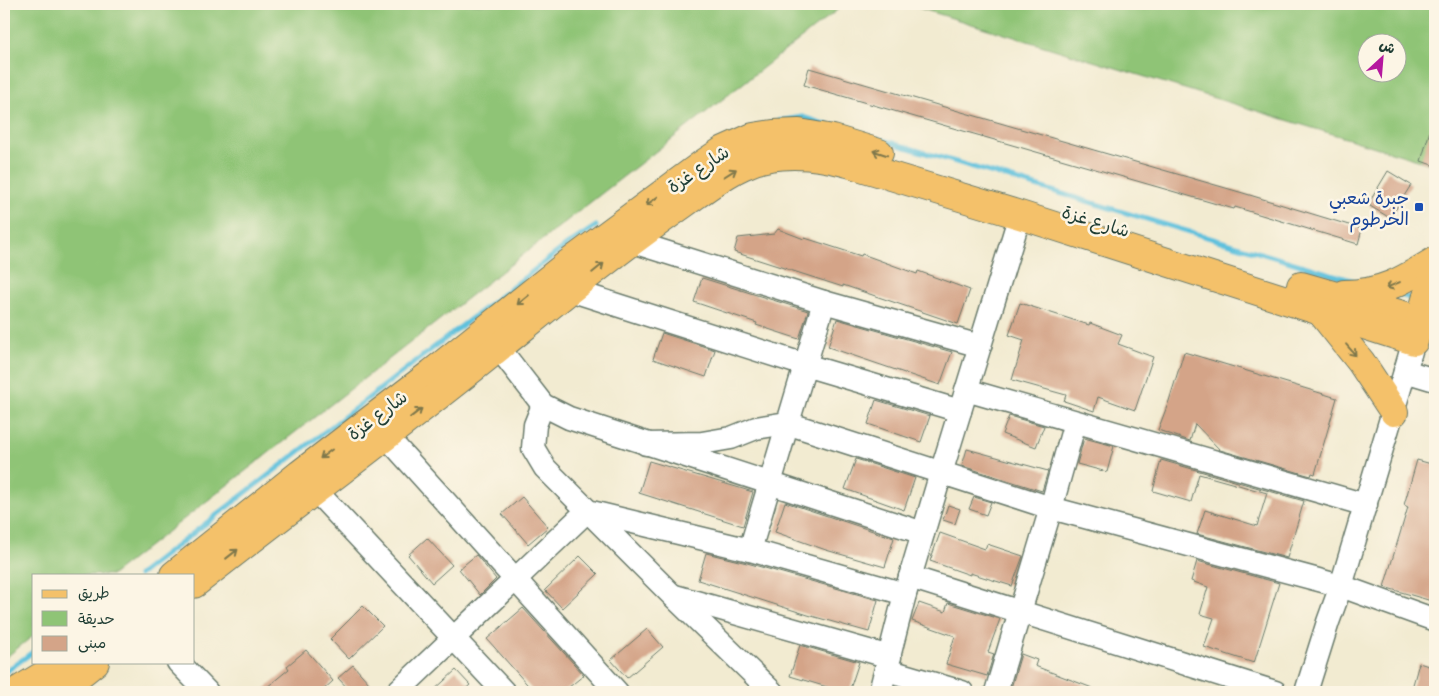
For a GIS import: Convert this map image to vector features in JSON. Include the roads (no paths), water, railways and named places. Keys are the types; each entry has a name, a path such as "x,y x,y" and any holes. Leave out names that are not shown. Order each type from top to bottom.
{"main road":[{"name":"شارع غزة","path":"195,583 386,436 492,339 569,262 700,166 724,150 753,137 799,133 833,139 1324,303"},
{"name":"شارع غزة","path":"175,574 300,474 432,373 492,339 570,290 630,241 709,186 742,165 766,157 829,158 1324,303"},
{"path":"1324,303 1375,292 1393,285 1435,261"},
{"path":"1324,303 1417,330 1435,269"},
{"path":"1324,303 1394,412"},
{"path":"16,692 58,664"},
{"path":"57,692 92,664"}],"street":[{"path":"880,692 940,473 1020,215"},
{"path":"630,241 824,302 980,346"},
{"path":"570,290 805,365 963,401 1075,422 1366,505"},
{"path":"750,550 824,302"},
{"path":"1306,692 1366,505 1417,330"},
{"path":"492,339 542,405 569,418 923,533"},
{"path":"1405,371 1435,380"},
{"path":"542,405 535,424 534,448 545,468 763,689"},
{"path":"996,692 1021,612 1075,422"},
{"path":"646,444 702,443 731,438 756,428 787,423 1051,508 1341,586 1435,620"},
{"path":"386,436 617,692"},
{"path":"315,490 504,692"},
{"path":"587,511 1021,612 1276,692"},
{"path":"397,692 587,511"},
{"path":"672,596 888,664 962,692"},
{"path":"180,664 207,692"}],"waterway":[{"path":"779,121 802,117 827,125"},
{"path":"879,139 1354,281"},
{"path":"140,574 568,244 596,226"},
{"path":"1396,294 1417,300"},
{"path":"4,673 32,652"}],"place":[{"name":"جبرة شعبي الخرطوم","path":"1419,207"}]}
